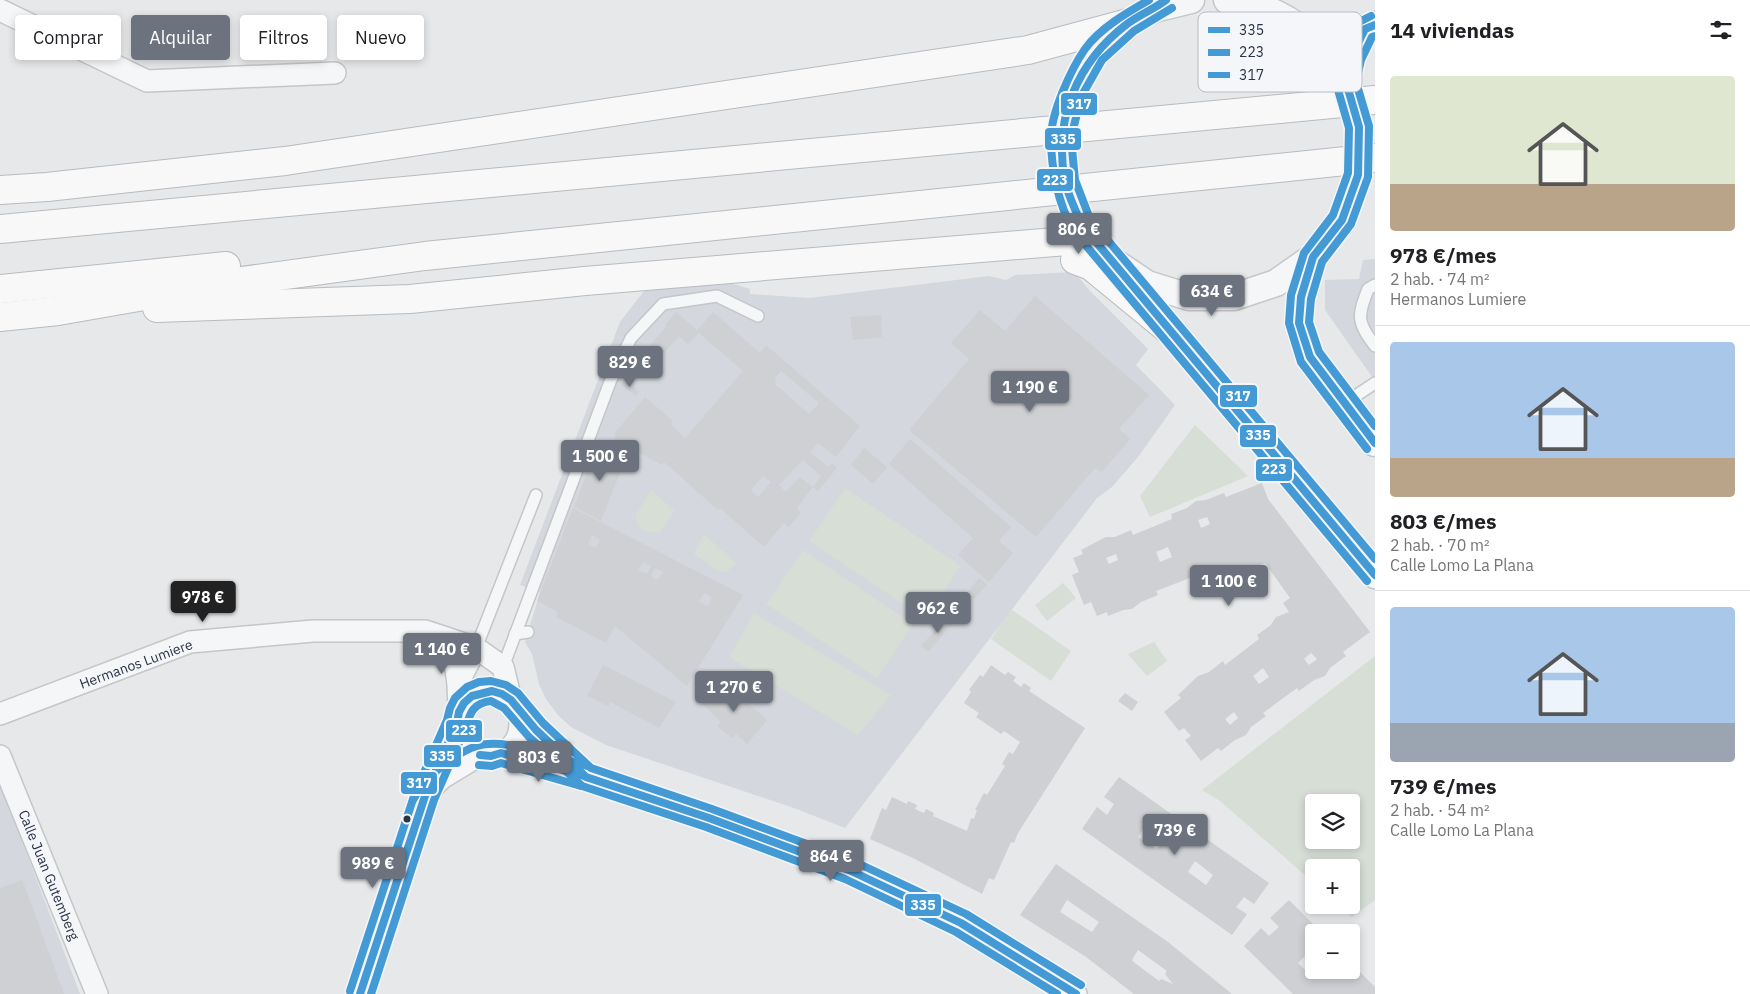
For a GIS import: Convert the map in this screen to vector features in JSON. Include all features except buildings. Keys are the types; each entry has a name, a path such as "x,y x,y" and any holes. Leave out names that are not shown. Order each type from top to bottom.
{"highway":[{"path":"0,190 47,187 304,158 1028,50 1128,24"},
{"path":"1362,90 1375,86"},
{"path":"1294,108 1353,92"},
{"path":"0,229 1375,100"},
{"path":"58,311 190,288 425,256 1375,158"},
{"path":"0,317 58,311 410,299 585,281 1067,241 1110,259"},
{"path":"1032,243 1091,266 1175,335"},
{"path":"0,289 195,268 425,256"}],"street":[{"path":"1191,0 1160,5 1128,24 1094,54 1072,93 1061,137 1065,182 1081,224 1375,575"},
{"path":"1227,0 1242,1 1272,12"},
{"path":"0,10 147,81 335,72"},
{"path":"1362,35 1365,29 1375,25"},
{"path":"1110,259 1146,284 1189,297 1234,296 1276,283 1313,257 1342,220 1358,175 1359,127 1351,92"},
{"path":"1313,257 1301,297 1299,324 1310,357 1345,403 1372,434"},
{"name":"Hermanos Lumiere","path":"0,714 190,642 313,631 425,631 476,648 503,667"},
{"path":"425,631 455,664 458,684 458,733 463,743 471,750 480,754 491,756 501,753 510,748 518,734 521,719 514,704 503,667"},
{"path":"458,684 476,648"},
{"path":"360,994 425,796 464,703 472,696 482,692 492,691 502,694 514,704 536,730 586,777"},
{"path":"501,753 586,777 708,818 849,870 961,923 1076,994"},
{"path":"425,796 442,778 480,754"},
{"name":"Calle Juan Gutemberg","path":"0,756 97,994"}],"lane":[{"path":"1375,285 1368,289 1360,309 1361,327 1375,346"},
{"path":"503,667 610,382 631,338 663,304 717,296 758,316"},
{"path":"1345,403 1375,383"},
{"path":"476,648 536,495"},
{"path":"515,634 528,632"}],"shaded area":[{"path":"1375,259 1375,381 1325,310 1325,280 1359,279 1363,260"},
{"path":"1074,272 1090,291 1148,349 1136,365 1175,405 1138,457 1112,487 1097,498 845,828 794,808 606,745 571,727 558,715 546,699 539,684 532,654 525,642 540,592 520,585 620,322 644,291 730,283 750,289 750,294 809,298 989,276 1006,280 1015,275"},
{"path":"1195,425 1248,476 1150,517 1140,496"},
{"path":"845,488 961,566 925,619 809,541"},
{"path":"651,490 675,511 660,532 646,532 641,528 635,516"},
{"path":"704,534 736,563 728,571 720,572 694,554"},
{"path":"803,550 913,624 877,678 766,604"},
{"path":"1063,583 1076,598 1047,621 1035,605"},
{"path":"1011,609 1071,651 1051,681 991,639"},
{"path":"754,613 891,695 858,735 729,657"},
{"path":"1154,642 1167,661 1147,676 1128,654"},
{"path":"1375,656 1375,900 1360,911 1360,859 1305,859 1305,875 1220,801 1202,790"},
{"path":"0,783 80,994 0,994"}],"transit line":[{"name":"223","path":"1149,0 1098,34 1085,49 1068,79 1054,116 1051,138 1054,174 1063,209 1073,230 1367,581"},
{"name":"335","path":"1166,0 1127,24 1109,39 1082,74 1066,114 1063,136 1062,158 1068,192 1081,224 1375,575"},
{"name":"317","path":"1172,8 1134,31 1102,60 1081,97 1071,138 1075,180 1090,219 1375,559"},
{"name":"223","path":"1362,20 1371,16"},
{"name":"335","path":"1362,35 1365,29 1375,25"},
{"name":"317","path":"1362,58 1372,37 1375,36"},
{"name":"223","path":"1339,92 1349,128 1348,173 1333,215 1304,253 1291,295 1289,323 1301,362 1367,449"},
{"name":"335","path":"1349,92 1359,127 1358,175 1342,220 1313,257 1301,297 1299,323 1310,357 1375,443"},
{"name":"317","path":"1359,92 1369,126 1368,177 1351,224 1322,262 1311,299 1309,322 1319,352 1375,426"},
{"name":"317","path":"350,991 415,793 447,720 450,708 455,698 467,687 479,682 491,681 506,685 518,693 543,723 591,768 712,809 853,861 966,914 1081,985"},
{"name":"335","path":"360,994 425,796 457,723 459,712 464,703 472,696 492,691 502,694 511,700 536,730 586,777 709,818 849,870 961,923 1076,994"},
{"name":"223","path":"371,994 434,800 471,713 480,704 491,701 504,708 529,737 582,786 706,827 845,879 956,932 1057,994"},
{"name":"317","path":"413,800 423,784 436,771 461,753 477,746 489,744 516,746 587,766"},
{"name":"335","path":"480,755 491,756 501,753 584,776"},
{"name":"223","path":"479,765 492,766 501,763 581,786"}]}
